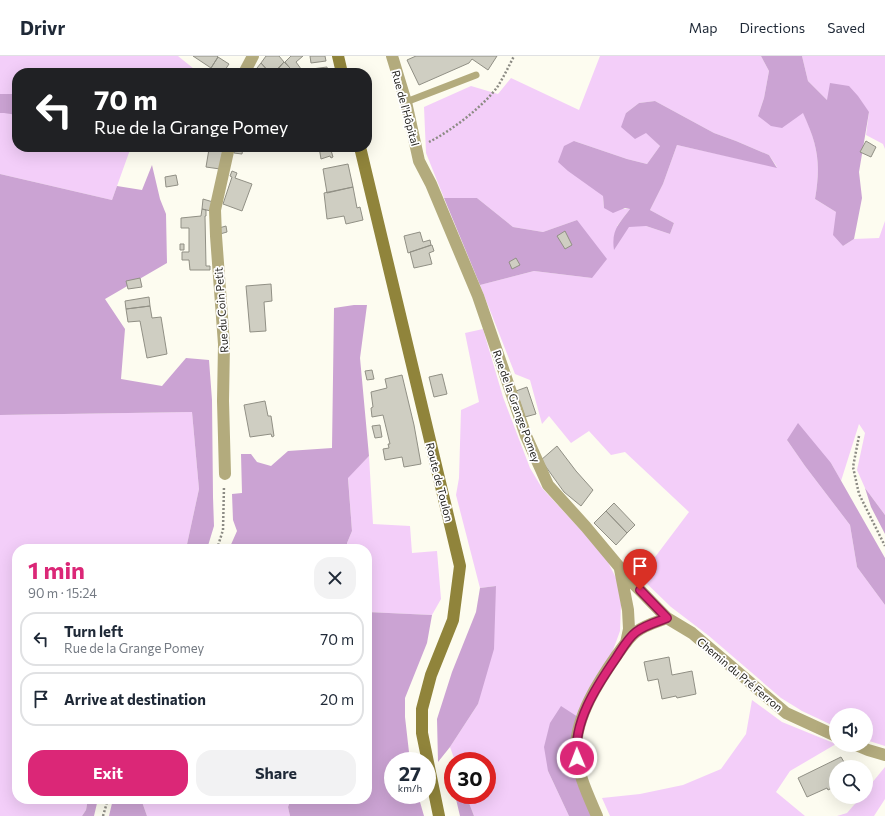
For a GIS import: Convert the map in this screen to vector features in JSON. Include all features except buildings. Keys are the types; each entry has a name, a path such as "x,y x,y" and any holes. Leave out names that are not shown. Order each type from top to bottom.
{"main road":[{"path":"338,56 341,68"},
{"name":"Route de Toulon","path":"361,152 460,566 453,620 431,675 422,709 422,733 439,816"}],"street":[{"path":"247,68 253,56"},
{"name":"Rue de l'Hôpital","path":"392,56 406,102 419,161"},
{"name":"Rue du Coin Petit","path":"225,474 223,401 224,344 215,210 228,152"},
{"name":"Rue de la Grange Pomey","path":"419,161 431,184 478,296 526,436 548,485 620,568 667,618"},
{"path":"620,568 628,610 629,629 626,643"},
{"path":"597,816 578,767 576,750 577,738 586,707 606,672 626,643 637,631 667,618"},
{"name":"Chemin du Pré Ferron","path":"667,618 692,633 786,713 829,733"},
{"path":"873,751 885,755"}],"lane":[{"path":"406,102 476,75"}],"path":[{"path":"417,148 442,135 460,122 482,102 497,87 514,56"},
{"path":"859,436 853,468 859,494 885,546"},
{"path":"219,544 223,530 225,474"},
{"path":"104,816 107,804"}],"shaded area":[{"path":"0,56 178,56 193,68 12,68 12,94 0,94"},
{"path":"600,56 761,56 769,71 764,98 758,116 803,112 812,135 817,155 818,175 815,199 836,212 843,246 854,239 879,238 885,221 885,515 865,488 857,470 865,433 859,424 841,481 831,463 787,440 850,525 857,567 885,605 885,746 873,742 873,708 829,708 829,724 802,711 781,698 709,636 671,607 640,577 689,512 625,452 611,455 589,431 571,443 549,416 542,424 530,380 515,374 480,285 534,271 592,278 577,220 543,232 513,227 477,198 444,198 426,153 424,107 471,86 498,94 511,78 579,110","holes":["655,101 714,133 769,155 777,167 677,145 663,184 650,210 674,223 670,234 646,226 617,226 630,209 604,208 603,196 574,141 627,159 647,164 660,146 626,113 639,103"]},
{"path":"761,56 802,56 808,81 827,100 830,83 849,86 869,112 859,172 862,198 854,239 843,246 833,235 836,212 815,199 818,175 817,155 812,135 803,113 782,128 771,126 758,116 764,98 769,71"},
{"path":"802,56 885,56 885,149 883,144 866,135 869,112 827,100 808,81"},
{"path":"0,94 12,94 12,114 0,113"},
{"path":"655,101 714,133 769,155 777,168 677,145 663,184 650,210 674,223 670,234 646,226 629,227 614,250 613,243 615,232 619,223 630,209 625,208 613,213 604,208 603,196 558,162 564,146 574,141 627,159 647,164 660,146 646,133 635,139 621,127 626,113 639,103"},
{"path":"4,112 12,114 12,152 129,152 112,200 0,174 0,113"},
{"path":"152,165 160,199 166,214 167,263 105,299 125,329 121,379 162,386 186,358 209,360 212,400 214,526 209,544 187,544 199,489 192,412 0,415 0,174 112,200 117,186 142,190"},
{"path":"444,198 477,198 513,227 543,232 577,220 607,259 592,278 534,271 480,285"},
{"path":"367,305 360,358 369,456 348,478 352,531 347,544 231,544 237,531 233,520 232,494 242,493 241,454 251,454 257,462 271,466 288,451 332,448 334,308"},
{"path":"483,329 503,397 530,468 542,488 605,556 618,582 621,605 620,631 612,653 548,771 569,816 474,816 469,804 496,804 496,752 452,752 450,747 478,704 496,586 480,588 456,495 459,478 461,410 479,402 465,333"},
{"path":"192,412 199,489 187,544 12,544 12,804 87,804 86,810 82,816 0,816 0,415"},
{"path":"798,423 831,463 885,558 885,605 857,567 850,525 787,440"},
{"path":"369,456 373,524 410,526 412,553 437,551 441,599 432,615 372,612 372,544 347,544 352,531 348,477"},
{"path":"865,488 885,515 885,534 871,507"},
{"path":"496,586 494,649 478,704 450,747 446,752 444,752 444,754 438,762 437,719 452,672 476,612 480,588"},
{"path":"372,612 432,615 427,643 405,698 405,717 409,752 384,752 384,804 421,804 424,816 290,816 288,807 289,804 372,804"},
{"path":"752,700 782,722 829,741 829,748 790,771 776,792 805,816 610,816 602,798 640,794 683,785 721,769 746,734"},
{"path":"561,706 578,717 571,741 592,816 569,816 548,771 544,747 550,723"},
{"path":"885,767 885,799 874,816 837,816 847,813 855,804 873,804 873,782"},
{"path":"87,804 97,804 94,816 82,816 86,810"},
{"path":"112,804 143,804 147,816 109,816"},
{"path":"143,804 289,804 288,807 290,816 147,816"},
{"path":"457,804 469,804 474,816 460,816"}],"route":[{"path":"577,758 577,738 586,707 606,672 629,639 637,631 667,618 640,590"}]}
